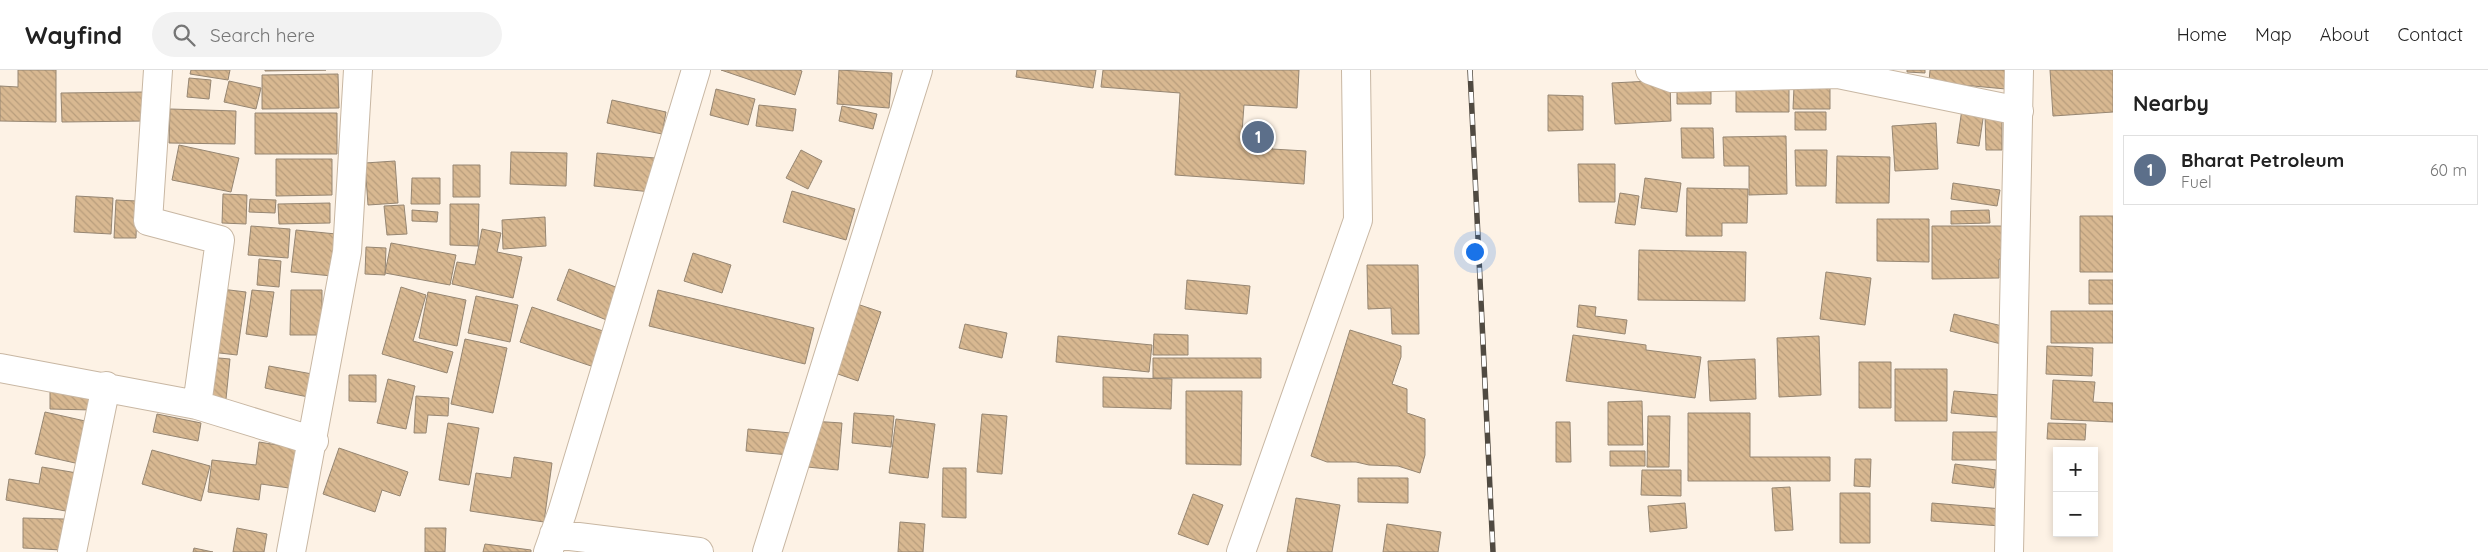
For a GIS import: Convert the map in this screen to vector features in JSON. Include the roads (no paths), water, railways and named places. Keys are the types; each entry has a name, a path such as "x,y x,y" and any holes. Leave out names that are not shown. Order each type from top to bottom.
{"street":[{"path":"158,70 148,221 220,240 197,405"},
{"path":"291,552 314,442 347,252 358,70"},
{"path":"696,70 551,543 699,552"},
{"path":"767,552 918,70"},
{"path":"1241,552 1358,220 1356,70"},
{"path":"1650,70 1672,78 1838,72 2019,111"},
{"path":"2010,552 2020,70"},
{"path":"0,368 106,386 197,405 314,442"},
{"path":"72,552 106,386"}],"railway":[{"path":"1470,70 1493,552"}],"place":[{"name":"Bharat Petroleum","path":"1258,137"}]}
